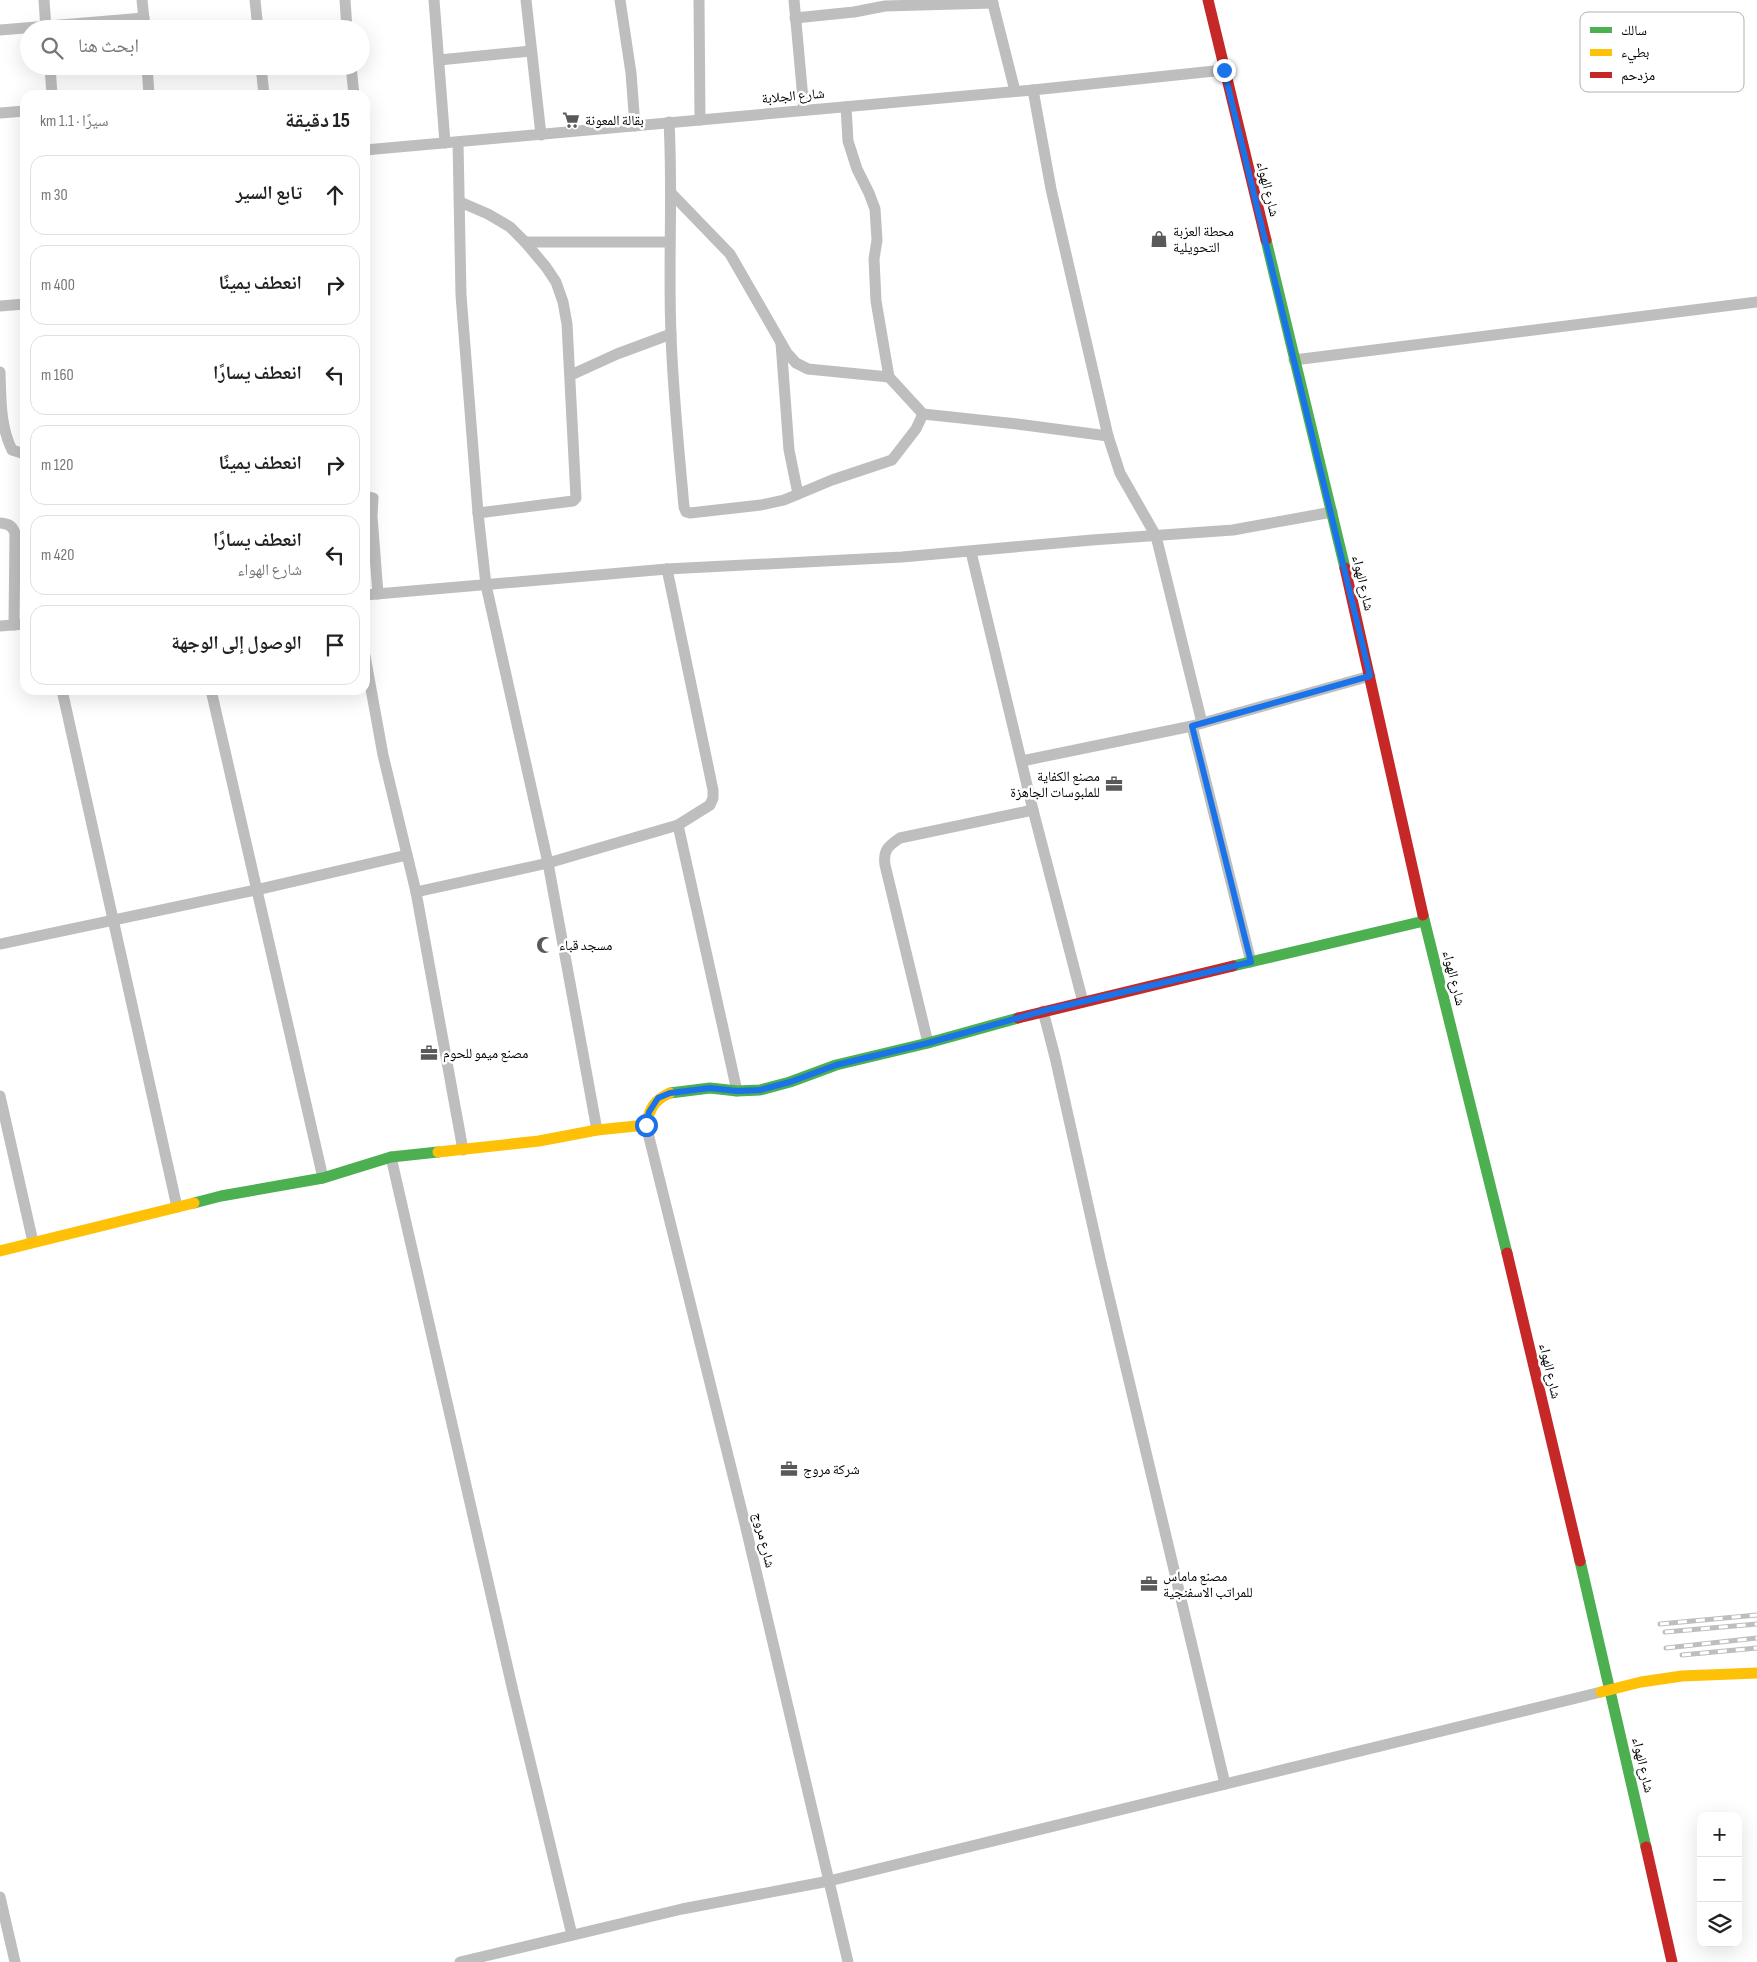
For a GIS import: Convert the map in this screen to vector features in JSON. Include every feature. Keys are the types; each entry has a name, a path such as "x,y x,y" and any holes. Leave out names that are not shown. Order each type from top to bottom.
{"street":[{"path":"44,0 45,20"},
{"path":"142,0 144,20"},
{"path":"255,0 257,20"},
{"path":"345,0 346,20"},
{"path":"434,0 445,143"},
{"path":"526,0 530,51 541,135"},
{"path":"620,0 631,74 635,126"},
{"path":"699,0 700,120"},
{"path":"794,0 804,110"},
{"name":"شارع الهواء","path":"1208,0 1332,512 1424,921 1509,1261 1606,1691 1672,1962"},
{"path":"795,18 854,12 907,3 993,2 1015,91"},
{"path":"0,30 20,29"},
{"path":"439,60 530,51"},
{"name":"شارع الجلابة","path":"370,150 1033,90 1224,70"},
{"path":"51,75 52,90"},
{"path":"148,75 149,90"},
{"path":"262,75 263,90"},
{"path":"352,75 353,90"},
{"path":"1033,90 1051,189 1108,436 1120,472 1156,536 1251,962"},
{"path":"846,107 848,141 857,169 870,193 875,208 877,226 874,258 876,301 889,377 923,414 1108,436"},
{"path":"0,113 20,111"},
{"path":"669,122 672,194 669,242 671,334 686,512 762,505 784,500 832,480 892,460 916,429 923,414"},
{"path":"458,142 461,295 478,513 486,585 548,863 597,1130"},
{"path":"672,194 730,254 796,363 808,369 889,377"},
{"path":"460,202 488,214 510,228 525,242 556,282 563,302 567,324 571,375 576,498 565,502 478,513"},
{"path":"525,242 669,242"},
{"path":"1294,360 1757,302"},
{"path":"0,306 20,304"},
{"path":"571,375 617,354 671,334"},
{"path":"781,339 789,450 798,494"},
{"path":"0,372 1,403 6,438 12,450 20,452"},
{"path":"370,497 373,498 372,516 378,594"},
{"path":"370,595 667,569 902,557 1233,530 1332,512"},
{"path":"0,523 8,524 15,533 20,625 0,626"},
{"path":"971,552 1033,810 1082,1002"},
{"path":"416,892 548,863 678,825 710,805 713,798 713,790 667,569"},
{"path":"1022,761 1197,725 1370,676"},
{"path":"370,682 384,755 416,892 463,1150"},
{"path":"63,695 177,1207"},
{"path":"212,695 323,1178"},
{"path":"928,1043 885,865 884,854 888,846 900,838 1033,810"},
{"path":"678,825 737,1091"},
{"path":"0,944 256,890 407,855"},
{"path":"0,1251 221,1196 323,1178 391,1157 539,1141 597,1130 646,1125 649,1112 658,1098 670,1093 710,1088 737,1091 760,1090 790,1082 836,1065 928,1043 1043,1011 1424,921"},
{"path":"1043,1011 1225,1784"},
{"path":"0,1096 34,1242"},
{"name":"شارع مروج","path":"646,1125 745,1524 848,1962"},
{"path":"391,1157 513,1691 572,1935"},
{"path":"460,1962 682,1909 829,1880 1641,1682 1682,1676 1757,1674"},
{"path":"0,1897 15,1962"}],"railway":[{"path":"1660,1624 1757,1615"},
{"path":"1665,1632 1757,1624"},
{"path":"1666,1648 1757,1638"},
{"path":"1682,1655 1757,1648"}],"traffic: fast":[{"path":"1266,240 1345,568"},
{"path":"1423,915 1507,1253"},
{"path":"1233,966 1424,921"},
{"path":"670,1093 710,1088 737,1091 760,1090 790,1082 836,1065 928,1043 1018,1018"},
{"path":"194,1203 221,1196 323,1178 391,1157 438,1152"},
{"path":"1580,1561 1646,1847"}],"traffic: slow":[{"path":"438,1152 539,1141 597,1130 646,1125 649,1114 656,1102 670,1093"},
{"path":"0,1251 194,1203"},
{"path":"1601,1692 1641,1682 1682,1676 1757,1673"}],"traffic: jam":[{"path":"1208,0 1266,240"},
{"path":"1345,568 1423,915"},
{"path":"1018,1018 1233,966"},
{"path":"1507,1253 1580,1561"},
{"path":"1646,1847 1672,1962"}],"place":[{"name":"بقالة المعونة","path":"571,120"},
{"name":"محطة العزبة التحويلية","path":"1159,239"},
{"name":"مصنع الكفاية للملبوسات الجاهزة","path":"1114,784"},
{"name":"مسجد قباء","path":"545,945"},
{"name":"مصنع ميمو للحوم","path":"429,1053"},
{"name":"شركة مروج","path":"789,1469"},
{"name":"مصنع ماماس للمراتب الاسفنجية","path":"1149,1584"}],"route":[{"path":"646,1125 649,1112 658,1098 670,1093 710,1088 737,1091 760,1090 790,1082 836,1065 928,1043 1043,1011 1251,962 1192,726 1370,676 1224,70"}]}
